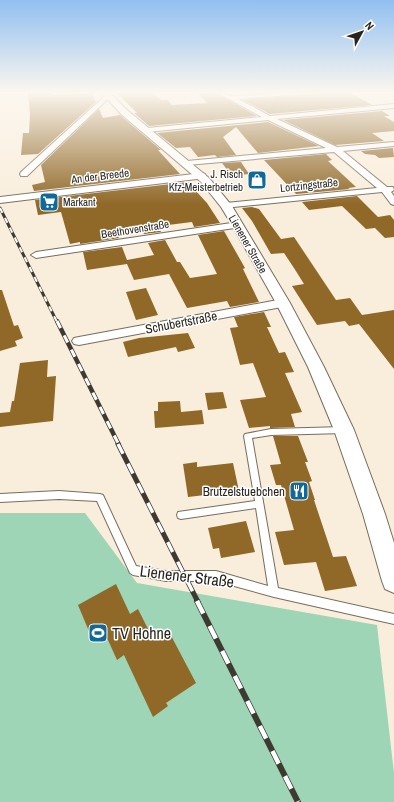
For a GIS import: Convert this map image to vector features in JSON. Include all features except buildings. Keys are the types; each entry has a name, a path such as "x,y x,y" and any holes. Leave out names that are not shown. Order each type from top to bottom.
{"street":[{"path":"24,174 69,130"},
{"name":"Lienener Straße","path":"148,130 202,176 215,190 238,225 283,303 316,367 344,430 374,514 394,581"},
{"path":"295,130 337,150 384,189 394,202"},
{"path":"187,163 394,144"},
{"name":"An der Breede","path":"0,200 202,176"},
{"name":"Lortzingstraße","path":"226,206 394,188"},
{"name":"Beethovenstraße","path":"36,256 238,225"},
{"name":"Schubertstraße","path":"79,341 283,303"}],"lane":[{"path":"274,592 248,436 271,432 344,430"},
{"name":"Lienener Straße","path":"0,498 59,495 100,498 133,570 166,576 216,576 274,592 394,619"},
{"path":"181,515 260,504"}],"green space":[{"path":"0,513 85,513 137,583 377,625 394,773 394,802 0,802"}],"railway":[{"path":"0,208 57,322"},
{"path":"57,321 119,445"},
{"path":"118,444 198,602"},
{"path":"197,601 298,802"}],"place":[{"name":"J. Risch Kfz-Meisterbetrieb","path":"257,180"},
{"name":"Markant","path":"49,202"},
{"name":"Brutzelstuebchen","path":"299,491"},
{"name":"TV Hohne","path":"98,633"}]}
